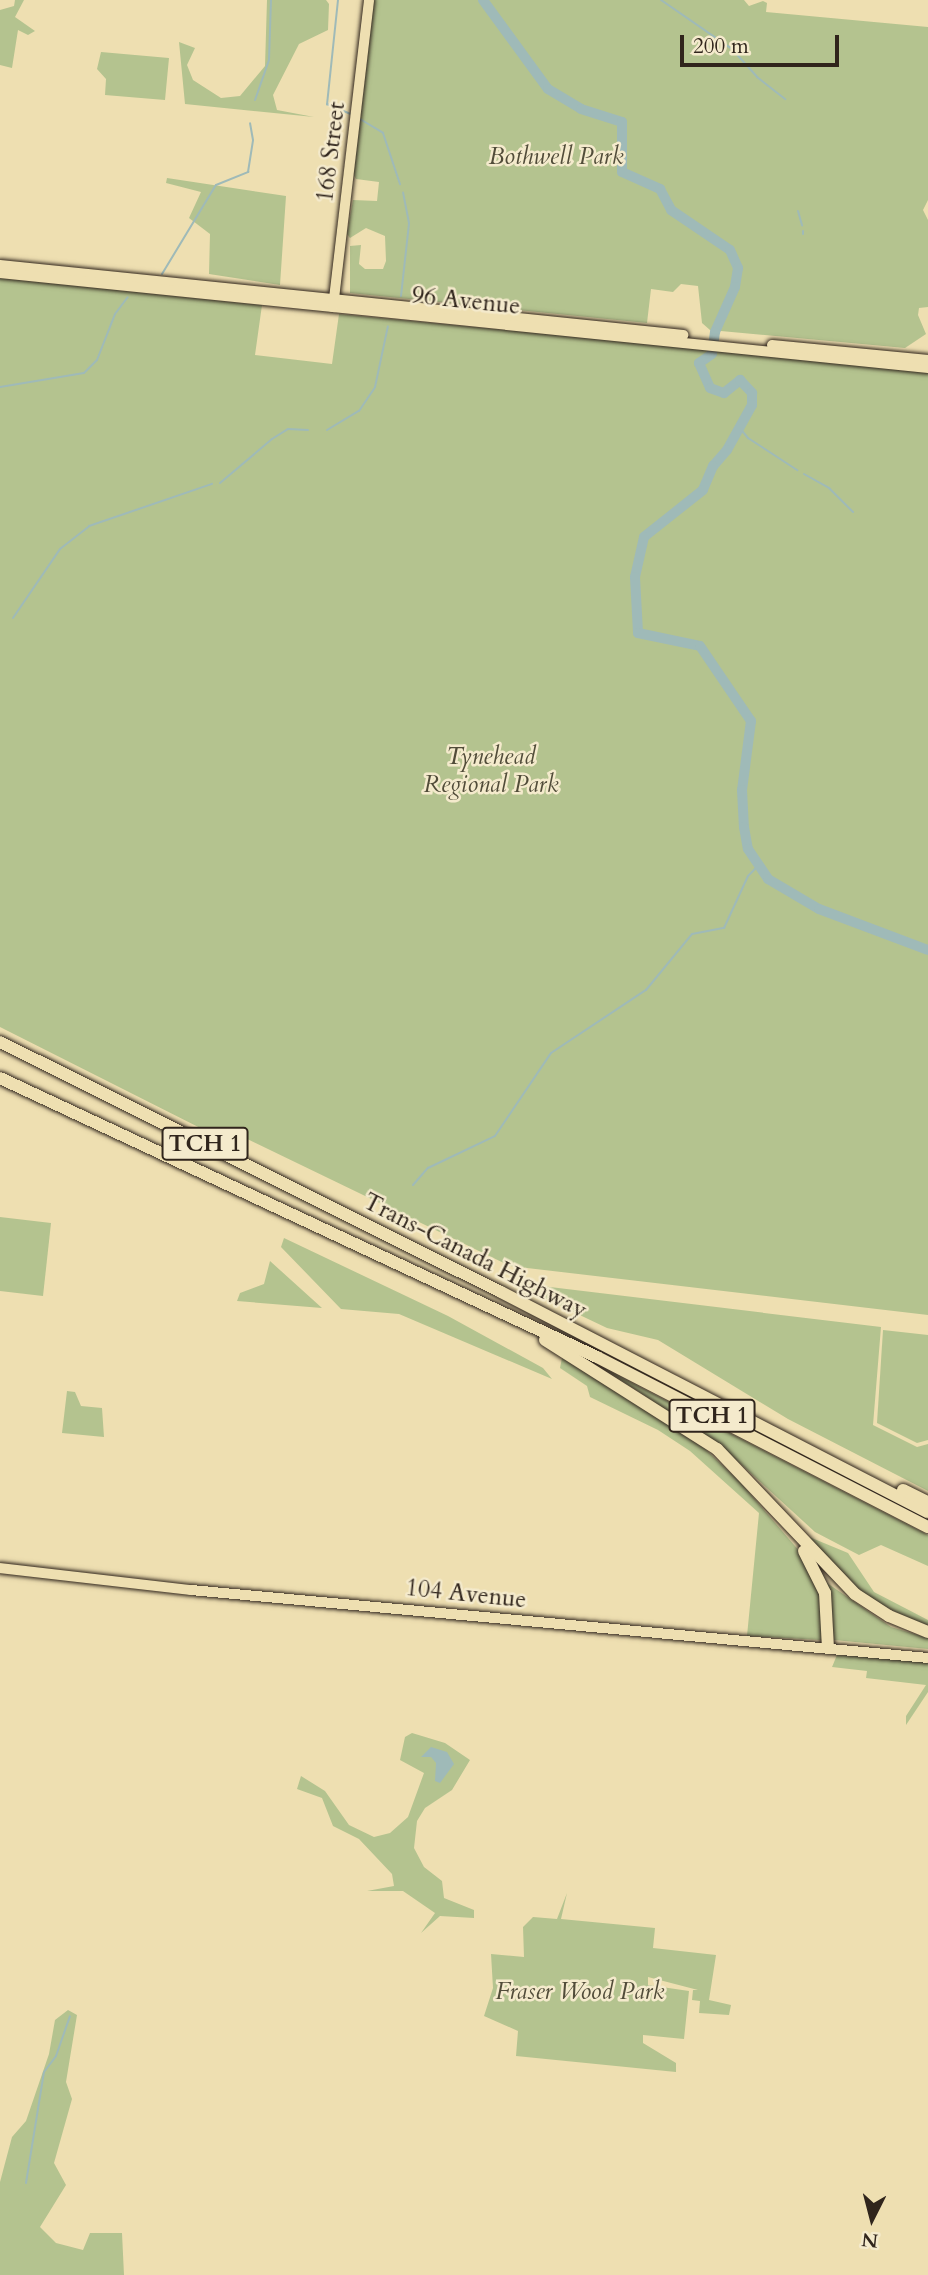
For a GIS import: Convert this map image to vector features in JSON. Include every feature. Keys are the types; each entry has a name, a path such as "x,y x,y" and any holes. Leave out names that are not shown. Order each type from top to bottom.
{"highway":[{"name":"Trans-Canada Highway","path":"0,1042 788,1438 928,1512"},
{"name":"Trans-Canada Highway","path":"0,1078 495,1309 928,1527"},
{"path":"495,1309 716,1449 855,1594 889,1616 928,1632"},
{"path":"788,1438 928,1502"},
{"path":"791,1530 825,1593 828,1648"}],"main road":[{"name":"168 Street","path":"333,304 369,0"},
{"name":"96 Avenue","path":"0,265 333,304"},
{"name":"96 Avenue","path":"0,273 928,360"},
{"name":"96 Avenue","path":"727,343 928,368"},
{"name":"104 Avenue","path":"0,1568 200,1591 928,1658"}],"green space":[{"path":"15,0 24,0 15,17 35,31 28,35 18,30 12,68 0,65 0,10 14,6"},
{"path":"267,0 326,0 329,4 328,30 299,44 273,95 277,110 314,117 185,104 179,42 195,48 187,65 193,80 221,98 240,96 265,66"},
{"name":"Bothwell Park","path":"374,0 744,0 749,6 763,1 767,3 766,12 928,27 928,200 923,210 928,220 928,307 919,308 918,315 926,334 905,348 710,330 702,323 698,286 681,284 673,292 651,289 647,323 350,293 350,246 361,245 359,264 365,269 383,269 386,261 385,236 366,228 350,238 347,234 353,200 377,201 379,182 356,179 353,174"},
{"path":"101,52 169,58 165,100 105,95 106,79 97,69"},
{"path":"167,178 286,196 280,285 209,274 210,234 189,218 201,192 166,183"},
{"name":"Tynehead Regional Park","path":"0,278 262,305 255,355 332,364 339,314 928,371 928,1315 510,1266 235,1133 232,1144 0,1027"},
{"path":"0,1217 51,1223 43,1296 0,1291"},
{"path":"284,1238 448,1316 543,1368 552,1379 399,1314 341,1309 281,1247"},
{"path":"270,1261 322,1308 237,1301 240,1293 264,1284"},
{"path":"525,1284 881,1327 873,1425 917,1447 928,1444 928,1491 788,1419 658,1340 607,1328 523,1288"},
{"path":"883,1330 928,1335 928,1440 917,1443 877,1423"},
{"path":"562,1358 704,1448 739,1481 801,1553 821,1594 821,1640 747,1636 759,1513 690,1451 658,1430 590,1397 587,1386 560,1368"},
{"path":"601,1367 928,1535 928,1566 881,1545 859,1555 815,1532 720,1445"},
{"path":"67,1391 75,1392 81,1406 102,1408 104,1437 62,1433"},
{"path":"807,1536 848,1553 874,1592 928,1620 928,1628 866,1597"},
{"path":"827,1583 891,1627 928,1638 928,1649 834,1640"},
{"path":"837,1655 928,1661 928,1692 906,1725 906,1716 926,1685 866,1678 867,1671 832,1667"},
{"path":"412,1733 445,1743 470,1760 452,1790 425,1808 417,1821 414,1848 424,1867 442,1881 444,1898 474,1910 474,1918 440,1916 421,1933 435,1913 403,1891 367,1891 394,1886 392,1874 359,1839 333,1826 322,1798 297,1789 301,1776 325,1791 349,1825 374,1837 390,1833 408,1817 424,1773 400,1760 405,1737"},
{"name":"Fraser Wood Park","path":"567,1893 561,1919 655,1928 653,1948 716,1955 709,2000 731,2005 729,2015 699,2013 700,2001 692,2000 693,1990 698,1990 648,1977 648,1985 689,1991 684,2039 643,2035 643,2043 676,2063 676,2072 516,2056 518,2031 484,2016 493,1988 491,1954 524,1957 523,1927 533,1917 557,1919"},
{"path":"68,2010 77,2015 66,2082 72,2099 54,2163 66,2185 40,2227 56,2243 83,2250 90,2233 122,2233 124,2275 0,2275 0,2182 12,2137 26,2121 49,2054 55,2020"}],"water":[{"path":"431,1747 447,1752 454,1764 440,1783 435,1781 436,1763 431,1757 421,1757"}],"waterway":[{"path":"255,100 269,60 271,0"},
{"path":"338,0 327,104 350,114"},
{"path":"483,0 548,89 581,109 622,122 622,172 660,189 671,210 730,250 738,268 735,287 715,332 712,354 699,363 710,388 724,393 740,380 752,393 752,405 727,450 713,466 703,490 644,537 635,577 638,633 700,646 751,721 742,790 744,827 748,849 768,879 819,909 928,950"},
{"path":"661,0 732,49 757,77 785,99"},
{"path":"360,119 383,133 400,184"},
{"path":"162,274 216,185 248,172 253,140 250,123"},
{"path":"401,296 409,223 403,193"},
{"path":"798,211 802,225"},
{"path":"0,387 84,373 97,360 115,314 128,297"},
{"path":"327,430 359,411 375,387 388,326"},
{"path":"738,426 748,438 797,470"},
{"path":"220,483 272,439 288,429 308,430"},
{"path":"804,474 829,488 853,512"},
{"path":"13,618 60,549 89,526 212,484"},
{"path":"413,1185 428,1168 495,1136 551,1053 646,990 692,934 724,928 748,876 757,867"},
{"path":"26,2183 44,2072 56,2056 70,2016"}]}
